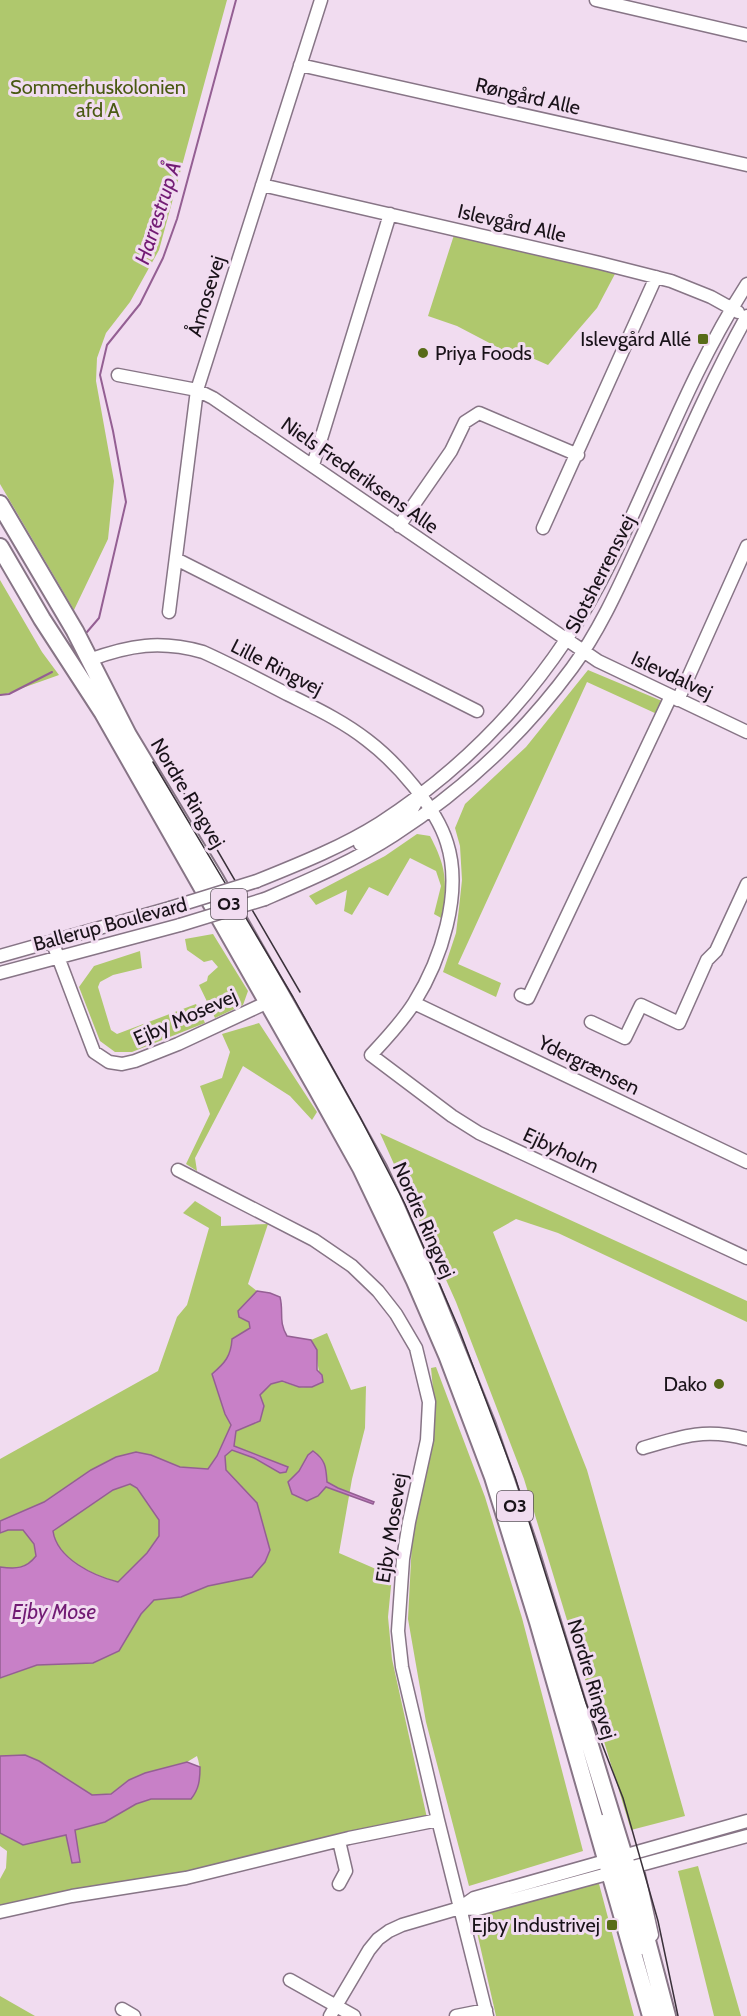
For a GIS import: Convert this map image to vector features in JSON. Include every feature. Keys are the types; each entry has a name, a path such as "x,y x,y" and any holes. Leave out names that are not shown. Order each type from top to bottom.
{"main road":[{"name":"Nordre Ringvej","path":"0,504 75,632 128,735 221,889 388,1189 487,1425 529,1547 620,1865 667,2016"},
{"name":"Nordre Ringvej","path":"0,548 42,619 103,713 361,1168 394,1234 447,1355 496,1487 572,1741 620,1865 651,2016"}],"street":[{"name":"Åmosevej","path":"169,612 197,390 321,0"},
{"path":"596,0 747,35"},
{"name":"Røngård Alle","path":"300,65 747,165"},
{"name":"Islevgård Alle","path":"262,185 656,278 711,297 747,316"},
{"path":"313,465 390,214"},
{"path":"543,528 578,455 656,278"},
{"name":"Slotsherrensvej","path":"257,881 337,847 379,824 420,795 487,739 530,691 581,619 609,565 707,352 747,284"},
{"name":"Slotsherrensvej","path":"265,899 351,859 393,836 430,810 500,750 537,711 572,667 625,574 723,358 747,316"},
{"name":"Niels Frederiksens Alle","path":"118,375 197,390 213,398 582,651"},
{"path":"399,526 451,451 465,422 479,412 578,455"},
{"path":"521,995 528,998 747,546"},
{"path":"176,559 477,711"},
{"name":"Lille Ringvej","path":"89,660 143,645 164,644 203,652 345,725 384,754 420,795"},
{"name":"Islevdalvej","path":"582,651 598,661 747,732"},
{"name":"Slotsherrensvej","path":"430,810 432,798 437,791 488,745 502,729 505,719"},
{"path":"414,1003 438,954 447,924 452,891 447,842 420,795"},
{"name":"Slotsherrensvej","path":"285,890 312,870 373,837 405,816 416,805 420,795"},
{"name":"Ballerup Boulevard","path":"0,956 257,881"},
{"path":"591,1022 625,1038 640,1005 680,1023 707,960 716,951 747,884"},
{"name":"Ballerup Boulevard","path":"0,973 180,926 265,899"},
{"name":"Ejby Mosevej","path":"52,941 94,1052 109,1062 122,1064 135,1061 178,1044 268,1002"},
{"name":"Ejbyholm","path":"414,1003 371,1055 452,1116 479,1133 747,1258"},
{"name":"Ydergrænsen","path":"414,1003 747,1162"},
{"name":"Ejby Mosevej","path":"178,1170 314,1240 352,1266 378,1291 396,1314 416,1348 429,1402 427,1440 403,1559 398,1631 402,1667 487,2013 456,2016"},
{"path":"643,1448 677,1437 700,1433 747,1439"},
{"path":"0,1912 72,1896 186,1878 438,1820"},
{"path":"620,1865 747,1821"},
{"path":"333,2011 369,1950 378,1939 402,1925 460,1908 474,1898 747,1836"},
{"path":"339,1841 346,1871 339,1884"},
{"path":"290,1980 333,2011 354,2016"},
{"path":"122,2009 134,2016"}],"green space":[{"name":"Sommerhuskolonien afd A","path":"0,0 227,0 159,250 130,302 106,333 97,358 96,381 114,481 108,539 74,610 0,484"},
{"path":"454,235 616,272 597,308 548,365 523,354 520,359 457,326 428,316"},
{"path":"0,580 42,652 59,675 0,696"},
{"path":"588,670 662,701 657,714 587,682 458,964 501,983 496,997 443,972 456,933 462,880 460,846 455,828 465,804 526,747"},
{"path":"417,834 430,836 443,867 445,885 443,919 434,914 441,886 436,871 410,858 388,896 369,887 352,915 344,911 347,890 316,905 309,896 385,856"},
{"path":"213,934 248,991 243,1005 215,1018 199,985 207,981 208,976 218,967 212,960 204,962 187,950 185,939"},
{"path":"140,951 142,968 113,975 100,982 98,987 111,1030 117,1034 196,1004 205,1023 132,1052 115,1052 100,1041 79,987 94,966"},
{"path":"259,1023 317,1112 312,1120 290,1096 243,1066 195,1158 197,1171 186,1164 210,1114 200,1086 222,1078 230,1052 222,1034"},
{"path":"380,1133 747,1301 747,1322 558,1233 516,1219 493,1232 587,1470 685,1816 631,1830 524,1479 456,1302"},
{"path":"195,1201 221,1217 221,1226 268,1224 248,1284 257,1291 238,1311 239,1317 249,1322 250,1329 232,1339 226,1359 212,1374 225,1414 232,1425 217,1456 208,1469 180,1467 151,1455 116,1457 91,1470 44,1502 0,1521 0,1459 158,1371 177,1317 187,1305 209,1228 183,1213"},
{"path":"327,1333 351,1390 366,1386 365,1428 352,1479 339,1553 392,1576 388,1617 392,1659 427,1818 142,1881 0,1909 0,1879 6,1868 7,1851 0,1846 0,1833 23,1845 66,1835 72,1863 80,1862 74,1830 105,1822 136,1804 151,1799 191,1799 199,1784 200,1767 197,1756 187,1762 145,1773 129,1780 111,1794 92,1795 39,1761 25,1755 0,1756 0,1678 37,1665 93,1663 119,1651 141,1614 154,1600 181,1597 208,1586 252,1576 265,1562 270,1550 257,1503 226,1470 225,1456 232,1447 242,1419 269,1386 280,1382 306,1387 323,1382 316,1350 311,1340"},
{"path":"436,1367 485,1497 522,1618 583,1851 469,1886 426,1722 408,1619 412,1541 433,1434 434,1400 431,1368"},
{"path":"130,1484 137,1488 159,1520 159,1536 147,1553 119,1582 78,1565 61,1550 53,1531 113,1490"},
{"path":"8,1530 23,1530 34,1544 36,1556 24,1566 0,1567 0,1533"},
{"path":"698,1866 741,2016 714,2016 678,1871"},
{"path":"598,1880 634,2016 496,2016 476,1928 484,1914"},
{"path":"0,1996 35,2016 0,2016"}],"water":[{"name":"Ejby Mose","path":"257,1291 280,1297 284,1331 287,1336 311,1340 317,1350 317,1370 322,1375 323,1382 312,1387 299,1387 282,1381 271,1384 260,1395 264,1406 260,1421 236,1431 234,1446 288,1467 286,1472 280,1473 254,1458 232,1450 225,1456 226,1470 257,1503 270,1550 265,1562 252,1577 208,1586 181,1597 154,1600 141,1614 119,1651 93,1663 37,1665 0,1678 0,1567 20,1567 36,1556 34,1544 23,1530 8,1530 0,1533 0,1521 44,1502 91,1470 116,1457 136,1452 151,1455 180,1467 208,1469 217,1456 231,1425 212,1374 227,1359 232,1339 250,1328 249,1322 239,1317 238,1311","holes":["130,1484 137,1488 159,1520 159,1536 147,1553 118,1582 88,1571 61,1550 53,1531 113,1490"]},
{"path":"313,1451 321,1458 327,1482 374,1502 373,1504 326,1487 318,1496 307,1501 292,1494 288,1482"},
{"path":"25,1755 39,1761 92,1795 111,1794 129,1780 145,1773 187,1762 200,1767 199,1780 196,1792 191,1799 151,1799 136,1804 105,1822 75,1830 80,1862 72,1863 66,1835 23,1845 0,1833 0,1756"}],"waterway":[{"name":"Harrestrup Å","path":"87,632 99,618 126,502 100,375 107,345 140,304 163,258 177,219 236,0"},
{"name":"Harrestrup Å","path":"0,695 9,694 52,672"}],"tram line":[{"path":"153,762 293,997 360,1117 405,1204 459,1329 515,1477 586,1703 623,1798 658,1921 678,2016"},
{"path":"184,793 300,992"}],"place":[{"name":"Islevgård Allé","path":"703,339"},
{"name":"Priya Foods","path":"423,353"},
{"name":"Dako","path":"719,1384"},
{"name":"Ejby Industrivej","path":"612,1925"}]}
